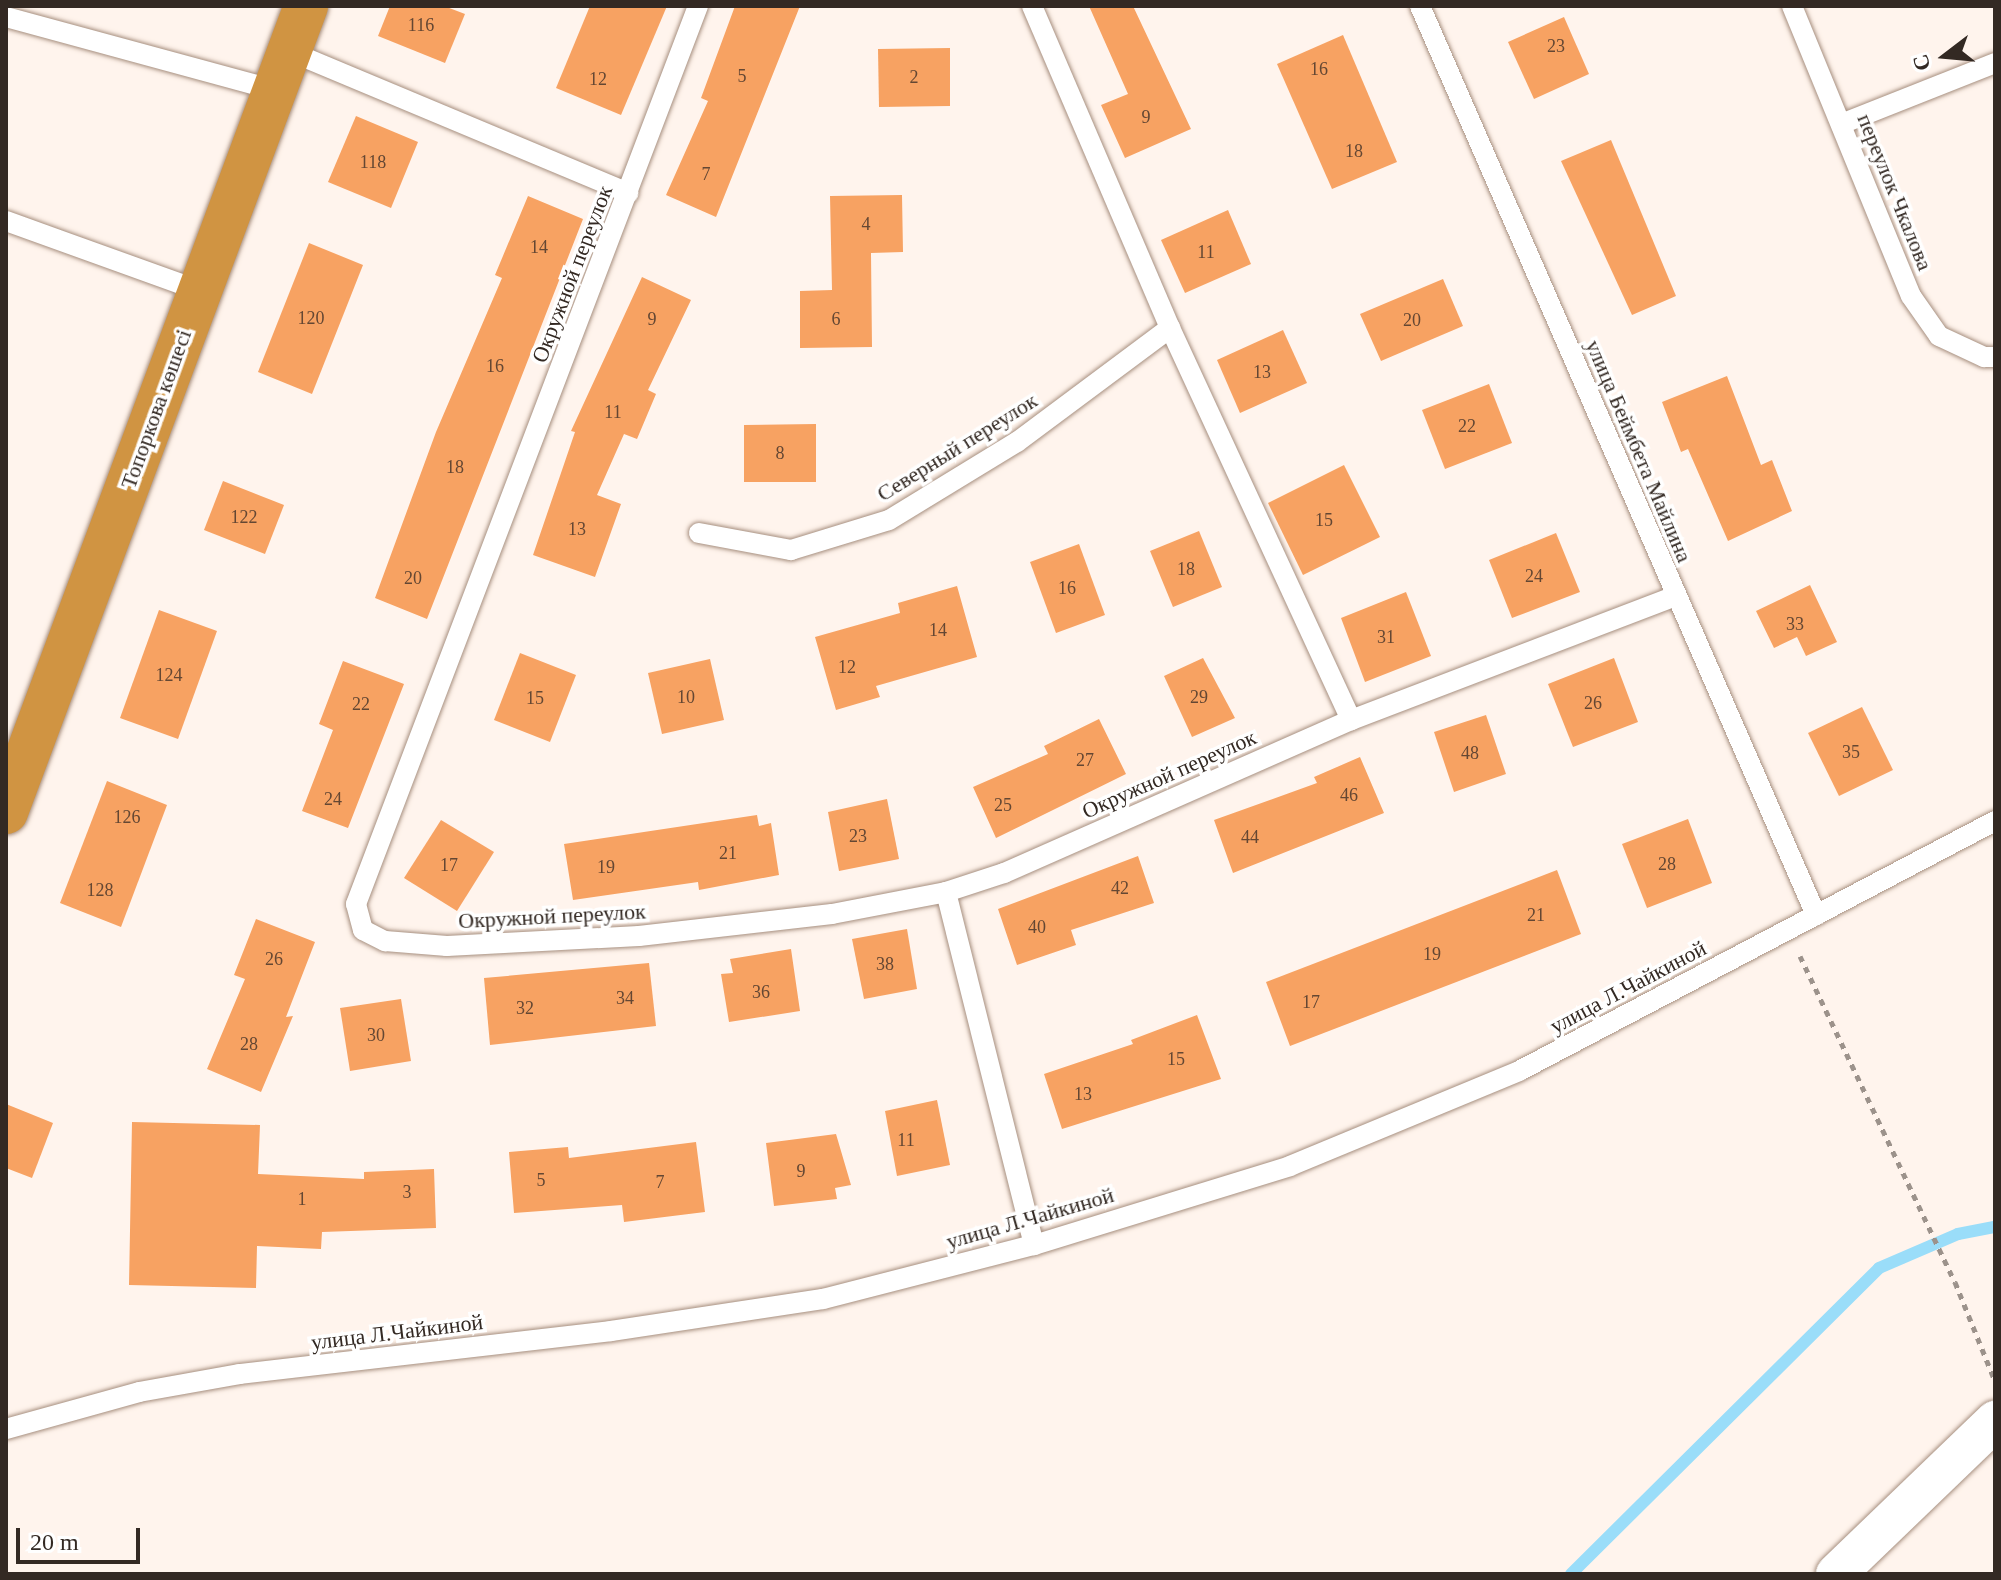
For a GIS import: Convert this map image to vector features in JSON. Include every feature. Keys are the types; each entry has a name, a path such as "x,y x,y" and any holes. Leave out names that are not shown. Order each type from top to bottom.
{"highway":[{"name":"Топоркова көшесі","path":"6,812 306,6"}],"street":[{"path":"1836,1574 1995,1421"}],"lane":[{"name":"Окружной переулок","path":"698,6 356,904 356,918 363,930 385,941 447,946 639,936 832,914 946,892 1004,873 1351,720 1675,596"},
{"path":"1032,6 1170,328 1351,720"},
{"name":"улица Беймбета Майлина","path":"1420,6 1816,915"},
{"name":"переулок Чкалова","path":"1792,6 1911,296 1939,336 1984,357 1995,357"},
{"path":"6,17 282,70 629,193"},
{"path":"1841,124 1995,63"},
{"path":"6,221 200,291"},
{"name":"Северный переулок","path":"699,533 791,550 889,520 1017,442 1170,328"},
{"name":"улица Л.Чайкиной","path":"6,1429 139,1392 240,1374 611,1331 823,1299 1034,1245 1290,1166 1519,1071 1995,821"},
{"path":"946,892 1034,1245"}],"path":[{"path":"1788,930 1955,1282 1995,1381"}],"building":[{"path":"390,6 444,6 465,14 445,63 378,36"},
{"path":"590,6 667,6 621,115 556,88"},
{"path":"735,6 800,6 716,217 666,195 708,101 701,98"},
{"path":"1089,6 1133,6 1191,129 1125,158 1101,105 1128,94"},
{"path":"1564,17 1589,74 1534,99 1508,42"},
{"path":"1343,35 1397,162 1332,189 1277,64"},
{"path":"950,48 950,106 879,107 878,49"},
{"path":"356,116 418,142 391,208 328,182"},
{"path":"1611,140 1676,296 1632,315 1561,161"},
{"path":"902,195 903,252 871,253 872,347 800,348 800,291 832,290 830,196"},
{"path":"528,196 583,219 427,619 375,598 436,432 502,278 495,275"},
{"path":"1228,210 1251,264 1185,293 1161,240"},
{"path":"309,243 363,265 312,394 258,372"},
{"path":"642,277 691,300 648,390 656,394 637,439 624,434 597,495 621,504 595,577 533,555 575,432 571,431"},
{"path":"1443,279 1463,326 1381,361 1360,314"},
{"path":"1283,330 1307,383 1240,413 1217,360"},
{"path":"1727,376 1761,465 1772,460 1792,511 1728,541 1688,449 1681,452 1662,402"},
{"path":"1489,384 1512,443 1445,469 1422,410"},
{"path":"816,424 816,482 744,482 744,425"},
{"path":"1344,465 1380,537 1303,575 1268,503"},
{"path":"223,481 284,505 265,554 204,530"},
{"path":"1199,531 1222,587 1173,607 1150,551"},
{"path":"1556,533 1580,592 1512,618 1489,560"},
{"path":"1079,544 1105,615 1056,633 1030,562"},
{"path":"1810,585 1837,642 1806,656 1797,637 1774,648 1756,611"},
{"path":"957,586 977,657 876,686 880,697 836,710 815,637 900,613 898,603"},
{"path":"1406,592 1431,656 1365,682 1341,618"},
{"path":"159,610 217,631 178,739 120,718"},
{"path":"520,653 576,675 550,742 494,720"},
{"path":"1203,658 1235,718 1192,737 1164,676"},
{"path":"1614,658 1638,722 1573,747 1548,684"},
{"path":"710,659 724,720 662,734 648,673"},
{"path":"343,661 404,684 348,828 302,811 333,730 319,724"},
{"path":"1862,707 1893,770 1839,796 1808,733"},
{"path":"1486,715 1506,774 1454,792 1434,732"},
{"path":"1099,719 1126,774 996,838 973,787 1048,754 1044,746"},
{"path":"1360,757 1384,813 1233,873 1214,820 1317,783 1314,777"},
{"path":"107,781 167,805 121,927 60,903"},
{"path":"887,799 899,859 839,871 828,812"},
{"path":"757,815 759,826 771,823 779,875 699,890 698,882 573,900 564,844"},
{"path":"1688,819 1712,883 1647,908 1622,844"},
{"path":"441,820 494,852 457,911 404,878"},
{"path":"1138,856 1154,903 1071,930 1076,945 1017,965 998,909"},
{"path":"1557,870 1581,934 1290,1046 1266,982"},
{"path":"256,919 315,942 286,1017 293,1016 261,1092 207,1069 245,979 234,975"},
{"path":"907,929 917,989 864,999 852,939"},
{"path":"791,949 800,1011 729,1022 721,974 733,973 730,959"},
{"path":"649,963 656,1026 490,1045 484,978"},
{"path":"401,999 411,1061 350,1071 340,1008"},
{"path":"1197,1015 1221,1079 1062,1129 1044,1074 1133,1044 1131,1040"},
{"path":"937,1100 950,1165 897,1176 885,1111"},
{"path":"6,1104 53,1123 32,1178 6,1168"},
{"path":"132,1122 260,1125 258,1174 364,1179 364,1172 434,1169 436,1228 322,1232 321,1249 257,1246 256,1288 129,1285"},
{"path":"836,1134 851,1185 835,1188 837,1199 774,1206 766,1143"},
{"path":"696,1142 705,1212 624,1222 622,1205 514,1213 509,1152 568,1147 569,1158"}],"waterway":[{"path":"1571,1574 1879,1268 1958,1234 1995,1227"}]}
